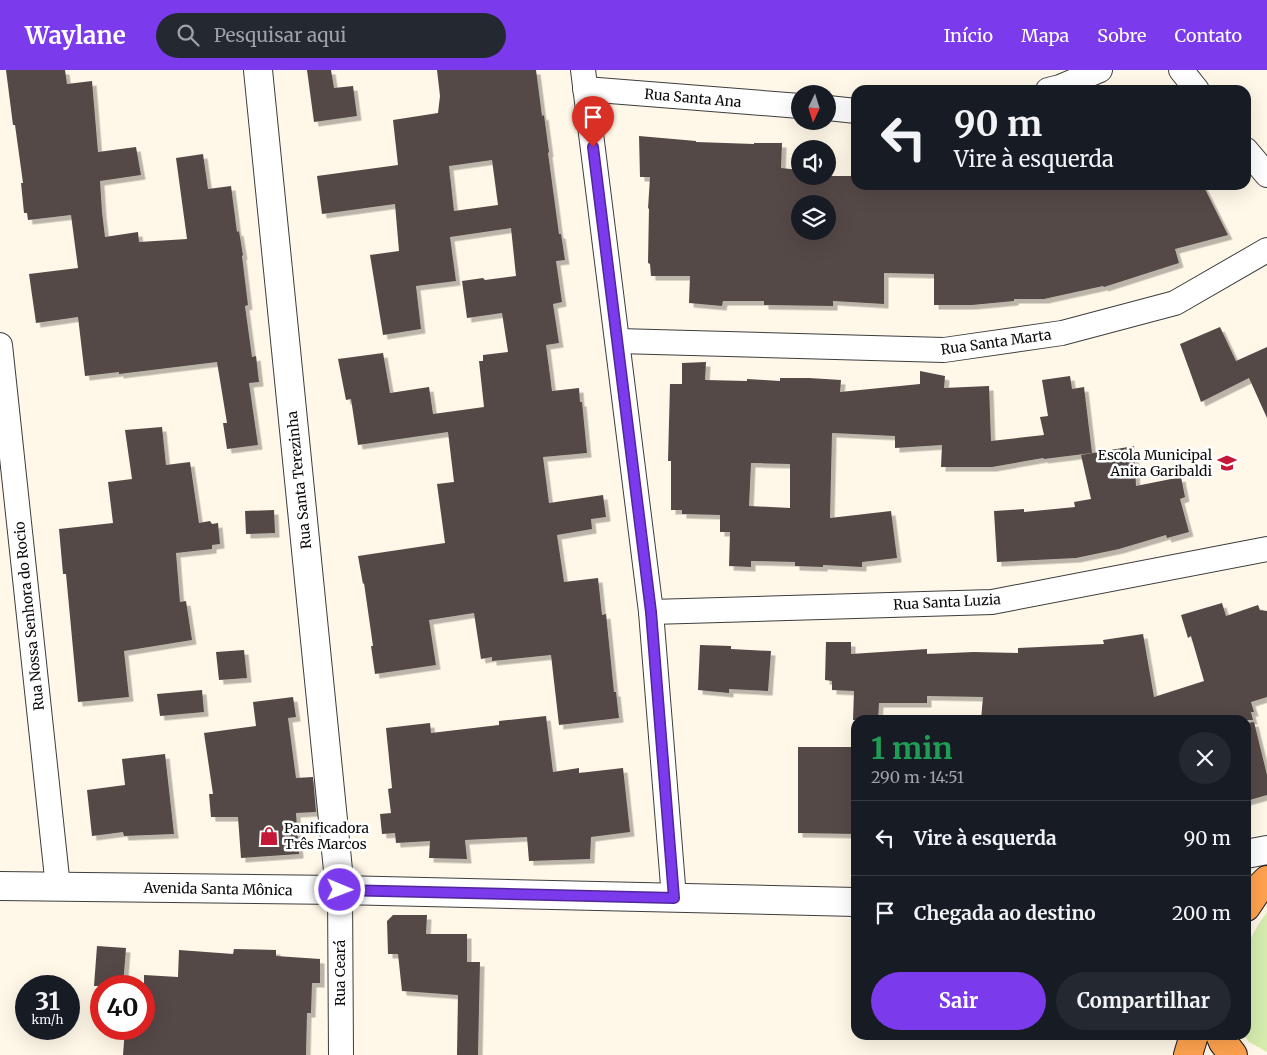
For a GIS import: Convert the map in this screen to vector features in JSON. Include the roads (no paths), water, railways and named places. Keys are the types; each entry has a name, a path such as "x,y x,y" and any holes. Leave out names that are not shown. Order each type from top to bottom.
{"highway":[{"path":"1251,900 1267,880"},
{"path":"1188,1055 1192,1040"},
{"path":"1222,1040 1233,1055"}],"street":[{"name":"Rua Santa Terezinha","path":"258,70 340,890"},
{"path":"1065,85 1100,70"},
{"path":"1181,70 1193,85"},
{"path":"584,79 651,612 674,898"},
{"name":"Rua Santa Ana","path":"584,79 791,105"},
{"path":"836,109 851,110"},
{"path":"1251,156 1267,175"},
{"name":"Rua Santa Marta","path":"618,341 944,350 1062,333 1175,304 1267,250"},
{"name":"Rua Nossa Senhora do Rocio","path":"0,345 58,887"},
{"name":"Rua Santa Luzia","path":"651,612 992,602 1267,549"},
{"path":"1251,853 1267,850"},
{"name":"Avenida Santa Mônica","path":"0,886 340,890 851,902"},
{"name":"Rua Ceará","path":"340,890 341,1055"}],"place":[{"name":"Escola Municipal Anita Garibaldi","path":"1227,463"},
{"name":"Panificadora Três Marcos","path":"269,836"}]}
